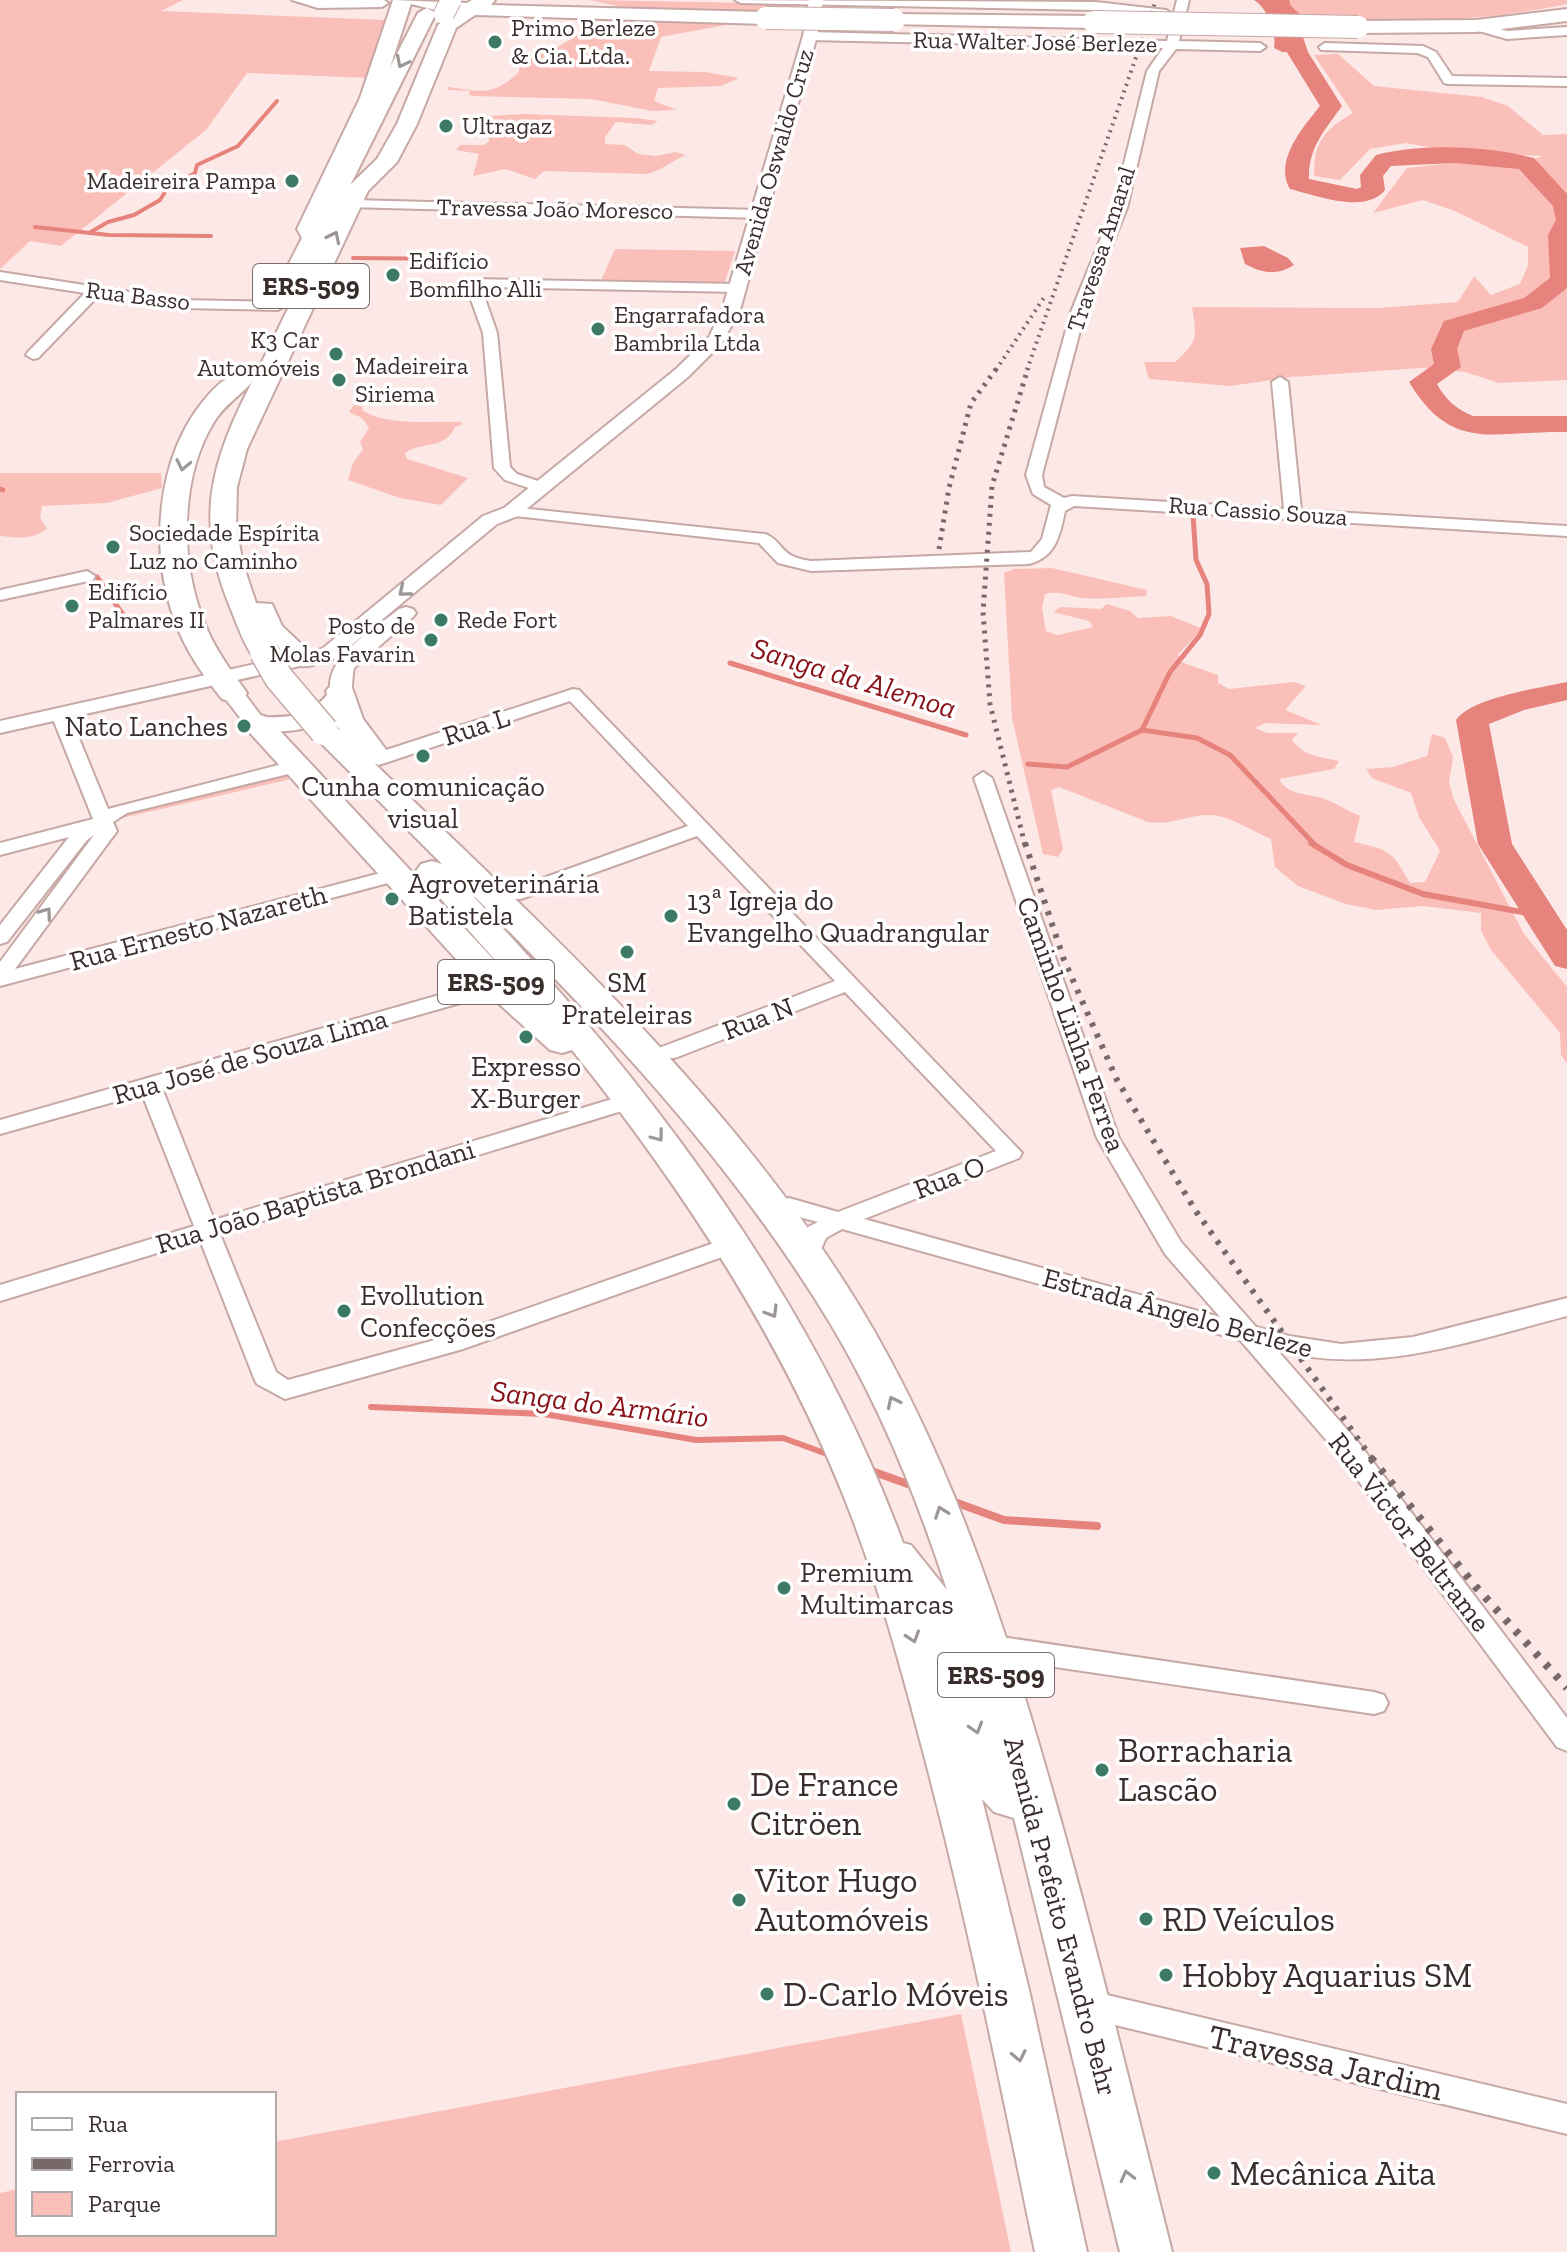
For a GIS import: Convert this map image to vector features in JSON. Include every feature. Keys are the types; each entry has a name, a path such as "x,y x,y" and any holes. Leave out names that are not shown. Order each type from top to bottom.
{"highway":[{"name":"Avenida Prefeito Evandro Behr","path":"253,381 278,306 313,238 308,229 370,98 403,0"},
{"path":"543,0 682,17"},
{"name":"Avenida Prefeito Evandro Behr","path":"477,4 448,25 407,124 386,162 354,196 208,460 201,520 206,570 242,670 280,714 306,753 511,954 620,1088 670,1152 800,1359 851,1465 880,1537 921,1661 968,1831 1000,1964 1061,2252"},
{"path":"434,5 477,4 616,17 1358,27 1476,26 1567,15"},
{"name":"ERS-509","path":"253,381 268,398 249,446 244,473 242,541 245,560 269,630 303,659"},
{"name":"ERS-509","path":"340,687 348,720 378,759 640,1021 823,1244"},
{"name":"ERS-509","path":"256,723 306,753 396,875 499,985 557,1039 620,1088"},
{"name":"Avenida Prefeito Evandro Behr","path":"306,753 618,1026 728,1152 823,1244 921,1459 988,1646 1056,1881 1146,2252"},
{"path":"880,1537 942,1615 996,1783 1010,1798 1032,1799"}],"main road":[{"name":"Avenida Prefeito Evandro Behr","path":"313,238 434,5"},
{"name":"Avenida Prefeito Evandro Behr","path":"354,196 434,5"}],"street":[{"path":"298,0 318,4 382,3"},
{"path":"741,0 1096,6 1151,14 1181,7"},
{"name":"Avenida Oswaldo Cruz","path":"256,723 309,721 329,711 340,687 344,666 490,520 511,512 682,373 716,339 731,310 760,214 810,36 815,1"},
{"path":"848,38 852,2"},
{"name":"Travessa Amaral","path":"1063,504 1037,490 1033,483 1078,312 1120,208 1153,71 1172,45 1181,7"},
{"path":"1476,26 1507,35 1567,31"},
{"name":"Rua Walter José Berleze","path":"810,36 1260,47"},
{"path":"1325,47 1419,49 1432,55 1448,80 1567,82"},
{"name":"Travessa João Moresco","path":"354,196 760,214"},
{"name":"Rua Basso","path":"0,276 182,304 278,306"},
{"path":"541,487 511,477 502,468 490,333 472,283 738,288"},
{"path":"33,355 95,291"},
{"path":"1280,382 1293,513"},
{"name":"Rua Cassio Souza","path":"1063,504 1086,500 1567,531"},
{"path":"511,512 765,539 779,558 789,563 811,566 1029,559 1040,555 1051,541 1057,508 1063,504"},
{"name":"Avenida Oswaldo Cruz","path":"0,727 166,689 198,688 242,670 329,654 439,573"},
{"path":"0,595 87,576"},
{"name":"ERS-509","path":"303,659 340,687"},
{"name":"Avenida Prefeito Evandro Behr","path":"242,670 256,723"},
{"name":"Rua L","path":"378,759 573,694 701,828"},
{"path":"0,978 107,831 60,714"},
{"path":"0,849 104,822 128,822 306,753"},
{"name":"Caminho Linha Ferrea","path":"983,778 1108,1138 1173,1248 1245,1332"},
{"path":"0,938 80,836 104,822"},
{"path":"514,895 701,828 849,983"},
{"name":"Rua Ernesto Nazareth","path":"0,978 396,875"},
{"name":"Rua O","path":"823,1244 886,1202 1011,1153 849,983"},
{"name":"Rua N","path":"667,1053 849,983"},
{"name":"Rua José de Souza Lima","path":"0,1127 499,985"},
{"path":"149,1084 266,1378 285,1390 336,1378 528,1318 731,1245"},
{"name":"Rua João Baptista Brondani","path":"0,1293 206,1229 620,1088"},
{"name":"Rua O","path":"886,1202 899,1237"},
{"name":"Estrada Ângelo Berleze","path":"823,1244 899,1237 1289,1345 1341,1353 1413,1346 1567,1307"},
{"name":"Rua Victor Beltrame","path":"1245,1332 1349,1449 1567,1739"},
{"path":"988,1646 1374,1703"},
{"name":"Travessa Jardim","path":"1086,2004 1567,2119"}],"green space":[{"path":"0,0 183,0 161,11 385,20 368,78 247,73 206,130 61,246 30,241 0,269"},
{"path":"590,0 797,4 798,11 778,14 627,8"},
{"path":"1285,0 1567,0 1567,4 1470,18 1308,22"},
{"path":"616,20 731,24 661,37 649,71 705,72 739,78 721,86 658,88 654,101 677,110 652,111 591,99 473,96 469,95 470,91 448,90 448,87 478,91 493,89 519,72 520,61 557,47 599,24"},
{"path":"1338,54 1374,86 1482,97 1508,106 1543,135 1567,134 1567,380 1499,383 1465,372 1421,368 1292,377 1230,386 1149,379 1144,362 1175,362 1192,344 1195,332 1192,307 1378,308 1458,302 1474,276 1491,295 1520,284 1528,265 1528,247 1455,211 1423,200 1373,213 1407,168 1461,162 1516,167 1542,156 1443,150 1406,143 1370,149 1340,180 1314,176 1316,154 1323,138 1353,113 1314,55"},
{"path":"523,114 658,121 651,125 616,122 605,137 605,144 625,145 638,154 656,156 676,152 686,155 647,174 544,171 535,179 506,169 473,176 479,154 456,150 460,145 484,145 489,141 490,121 476,117"},
{"path":"615,249 735,251 724,285 600,283"},
{"path":"354,405 385,419 464,424 455,427 439,442 405,453 407,459 468,478 441,505 400,498 348,480 353,463 363,449 360,442 369,428 362,418 349,412"},
{"path":"0,473 161,473 162,488 107,503 42,506 40,518 47,529 30,537 7,537 0,536"},
{"path":"1052,568 1147,590 1146,596 1106,599 1045,594 1042,608 1046,631 1058,635 1093,627 1089,621 1053,612 1061,607 1101,609 1107,604 1130,611 1138,618 1171,616 1203,629 1178,654 1181,662 1218,675 1218,683 1229,689 1293,682 1306,686 1285,710 1322,725 1265,723 1255,728 1267,733 1298,733 1292,740 1301,749 1339,761 1334,769 1279,779 1293,791 1325,799 1360,816 1354,842 1389,854 1410,883 1425,882 1440,851 1419,817 1411,793 1372,778 1366,769 1393,767 1427,756 1432,734 1445,738 1453,757 1449,782 1454,800 1524,934 1567,987 1567,1063 1561,1055 1560,1033 1491,950 1481,931 1481,913 1423,906 1376,910 1346,904 1298,886 1275,867 1271,839 1234,821 1211,815 1148,822 1059,787 1051,790 1063,849 1058,857 1043,854 1012,718 1004,573 1013,569"},
{"path":"281,775 292,775 287,780 122,818 129,812"},
{"path":"961,2014 1011,2252 0,2252 0,2193 16,2189 16,2236 276,2236 276,2142"}],"shaded area":[{"path":"1254,0 1285,0 1308,22 1302,34 1308,52 1282,52 1274,48 1270,21"},
{"path":"1264,246 1288,258 1294,265 1269,272 1245,264 1240,248"}],"waterway":[{"path":"1279,0 1291,41 1331,106 1301,150 1298,184 1359,196 1373,190 1371,175 1384,160 1455,157 1526,163 1564,205 1567,219"},
{"path":"89,233 108,222 134,215 160,200 167,189 195,173 197,165 238,146 277,101"},
{"path":"1567,222 1560,235 1562,280 1533,303 1453,326 1444,349 1448,367 1422,382 1435,403 1450,416 1467,423 1485,426 1567,424"},
{"path":"35,227 89,233"},
{"path":"89,233 211,236"},
{"path":"353,258 462,259"},
{"path":"1142,730 1170,672 1200,635 1209,614 1207,584 1196,560 1193,514"},
{"name":"Sanga da Alemoa","path":"97,577 128,622"},
{"name":"Sanga da Alemoa","path":"730,663 966,735"},
{"path":"1567,691 1514,703 1472,720 1495,844 1567,958"},
{"name":"Sanga da Alemoa","path":"1028,764 1067,767 1142,730"},
{"name":"Sanga da Alemoa","path":"1142,730 1197,738 1230,755 1315,845"},
{"name":"Sanga da Alemoa","path":"1311,843 1347,865 1423,894 1538,915"},
{"name":"Sanga do Armário","path":"371,1407 544,1414 696,1440 783,1438 830,1455"},
{"name":"Sanga do Armário","path":"866,1469 916,1487"},
{"name":"Sanga do Armário","path":"949,1500 1004,1520 1097,1526"}],"railway":[{"path":"1027,370 1156,0"},
{"path":"996,370 1045,296"},
{"path":"939,549 949,488 971,403 997,368"},
{"path":"1025,845 990,704 983,612 992,486 1028,368"},
{"path":"1025,843 1064,960 1117,1080 1195,1210 1373,1460"},
{"path":"1371,1458 1476,1587 1567,1688"}],"place":[{"name":"Primo Berleze & Cia. Ltda.","path":"495,42"},
{"name":"Ultragaz","path":"446,126"},
{"name":"Madeireira Pampa","path":"292,181"},
{"name":"Edifício Bomfilho Alli","path":"393,275"},
{"name":"Engarrafadora Bambrila Ltda","path":"598,329"},
{"name":"K3 Car Automóveis","path":"336,354"},
{"name":"Madeireira Siriema","path":"339,380"},
{"name":"Sociedade Espírita Luz no Caminho","path":"113,547"},
{"name":"Edifício Palmares II","path":"72,606"},
{"name":"Rede Fort","path":"441,620"},
{"name":"Posto de Molas Favarin","path":"431,640"},
{"name":"Nato Lanches","path":"244,726"},
{"name":"Cunha comunicação visual","path":"423,756"},
{"name":"Agroveterinária Batistela","path":"392,899"},
{"name":"13ª Igreja do Evangelho Quadrangular","path":"671,916"},
{"name":"SM Prateleiras","path":"627,952"},
{"name":"Expresso X-Burger","path":"526,1037"},
{"name":"Evollution Confecções","path":"344,1311"},
{"name":"Premium Multimarcas","path":"784,1588"},
{"name":"Borracharia Lascão","path":"1102,1770"},
{"name":"De France Citröen","path":"734,1804"},
{"name":"Vitor Hugo Automóveis","path":"739,1900"},
{"name":"RD Veículos","path":"1146,1919"},
{"name":"Hobby Aquarius SM","path":"1166,1975"},
{"name":"D-Carlo Móveis","path":"767,1994"},
{"name":"Mecânica Aita","path":"1214,2173"}]}
